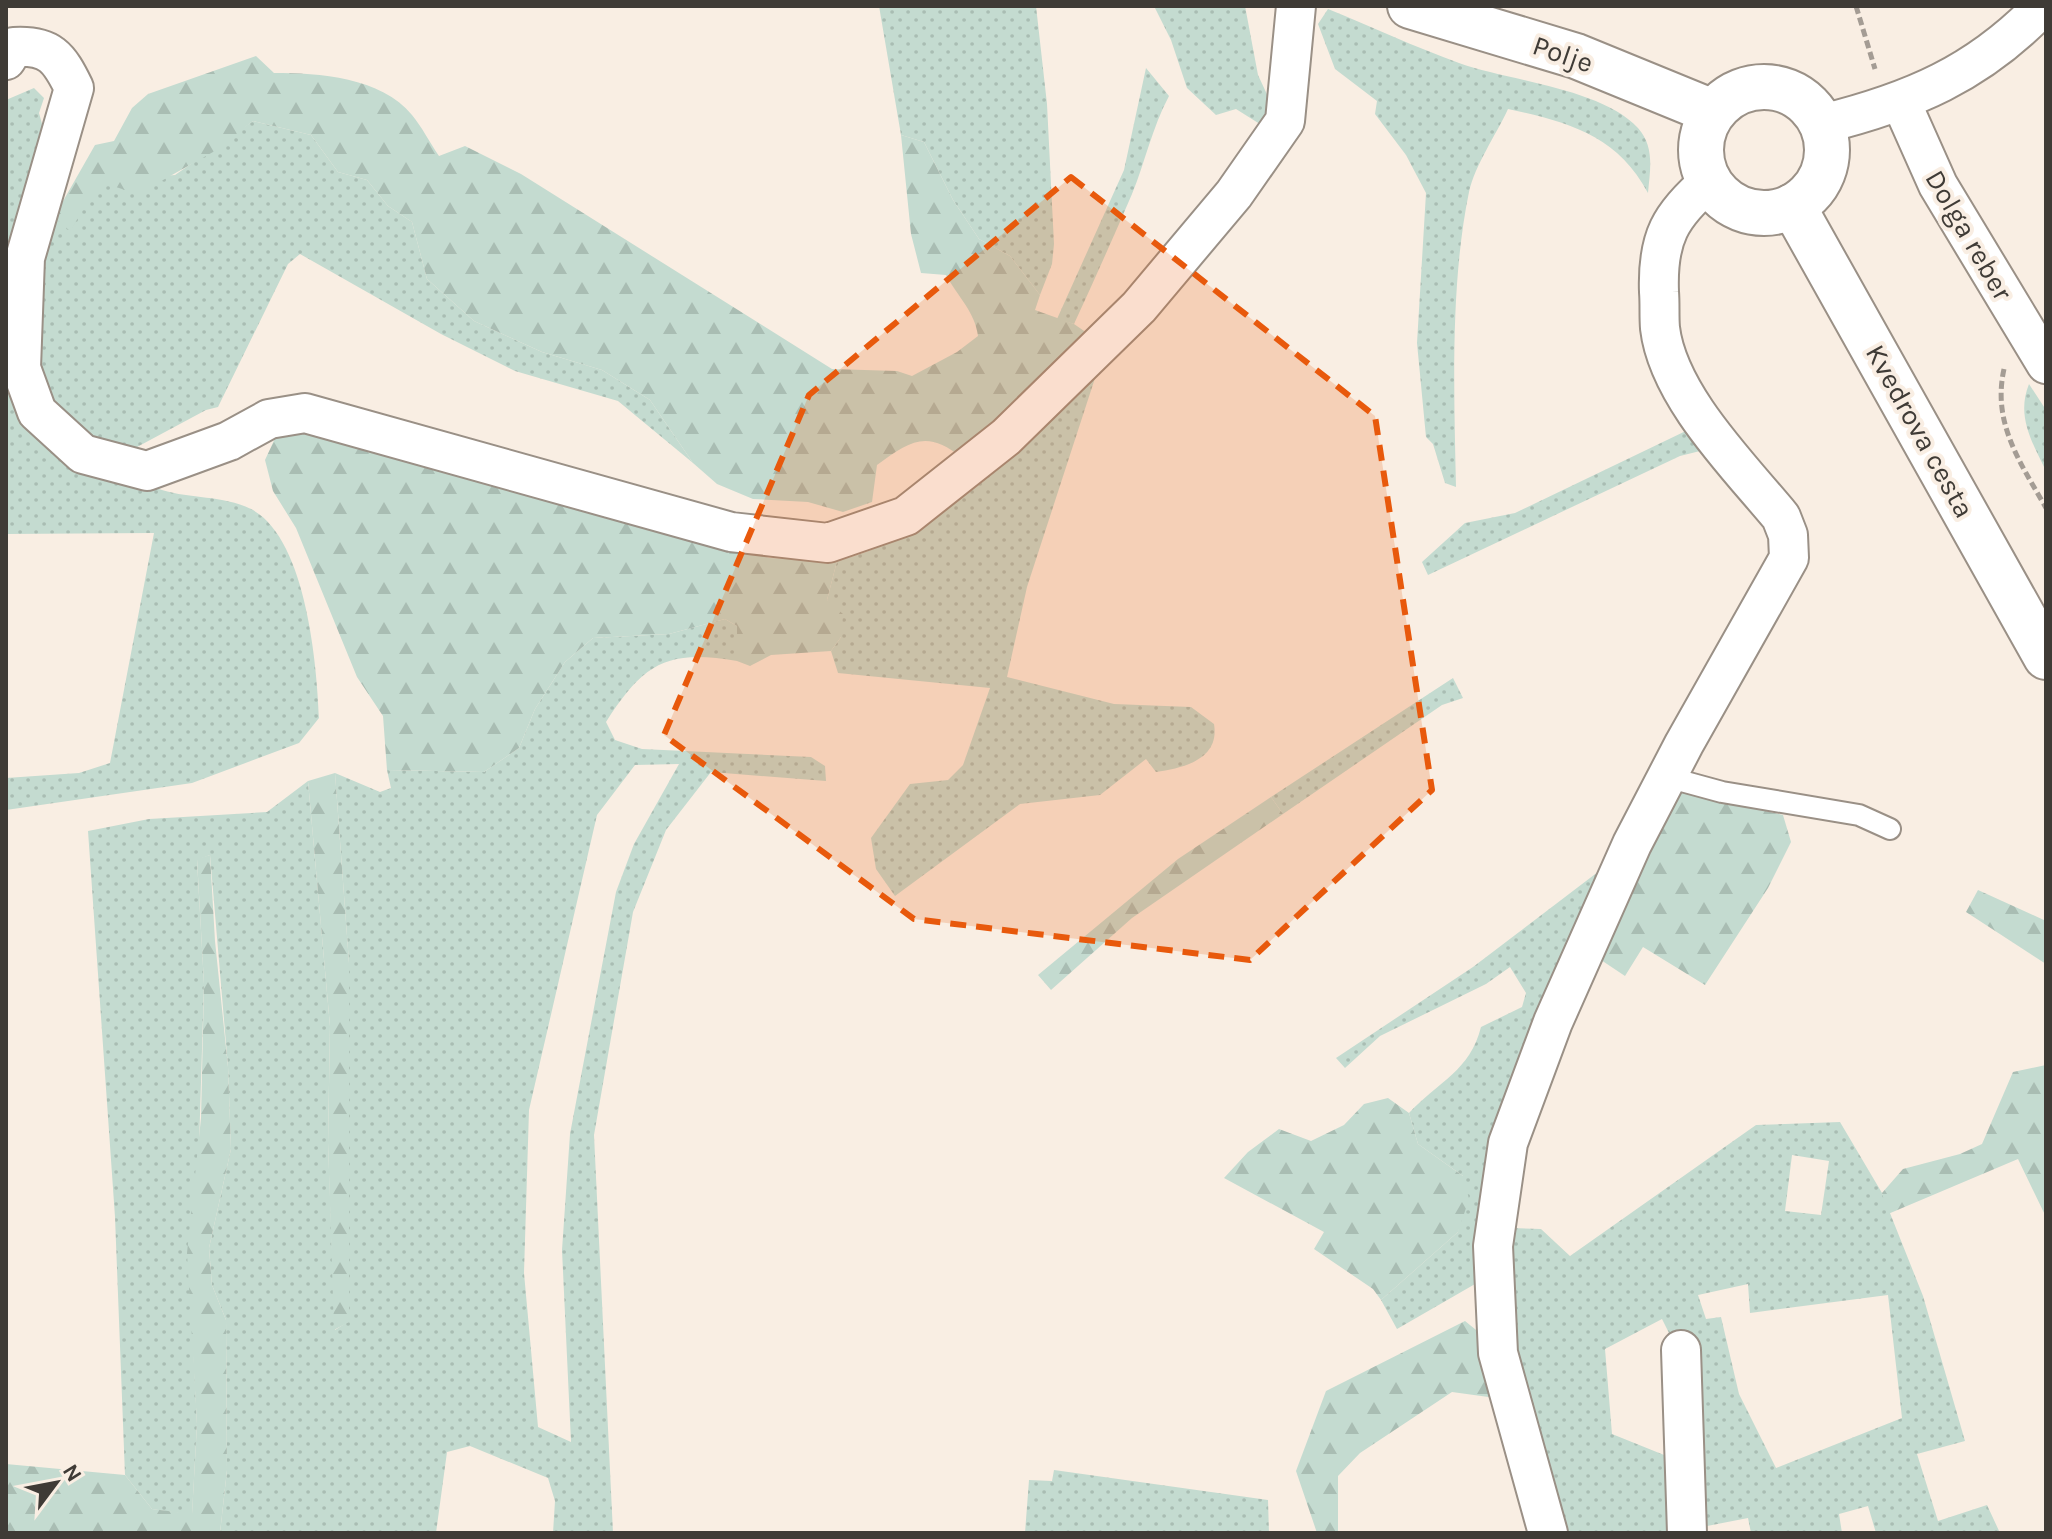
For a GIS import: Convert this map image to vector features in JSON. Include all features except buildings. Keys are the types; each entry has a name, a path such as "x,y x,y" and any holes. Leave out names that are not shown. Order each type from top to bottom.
{"street":[{"path":"6,60 14,47 38,45 62,63 74,88 25,258 21,368 37,412 83,454 147,471 229,441 269,419 305,413 731,532 828,543 906,516 1006,437 1139,307 1234,194 1285,121 1296,6"},
{"name":"Polje","path":"1410,6 1576,56 1713,112"},
{"path":"1822,124 1901,102 1940,85 1984,59 2027,13"},
{"path":"1771,86 1801,99 1822,124 1827,152 1820,180 1808,195 1793,206 1775,212 1756,212 1722,196 1710,181 1703,164 1701,146 1713,112 1729,96 1749,88 1771,86"},
{"name":"Dolga reber","path":"1901,102 1938,185 2041,344"},
{"path":"1548,1533 1498,1353 1493,1246 1508,1143 1553,1022 1632,844 1789,558 1788,535 1781,517 1693,406 1679,383 1660,331 1658,266 1664,235 1683,204 1710,181"},
{"name":"Kvedrova cesta","path":"1793,206 2046,657"},
{"path":"1681,1350 1687,1533"}],"lane":[{"path":"1667,777 1722,792 1859,815 1890,829"}],"path":[{"path":"1856,6 1876,74"},
{"path":"2041,344 2006,362 1998,397 2011,445 2046,508"}],"highlighted area":[{"path":"1071,177 1375,416 1432,790 1250,960 914,919 664,735 809,395"}],"green space":[{"path":"879,6 1036,6 1047,104 1054,244 1052,264 1040,295 1010,256 979,239 953,200 924,142 901,135"},
{"path":"1154,6 1245,6 1258,75 1271,103 1263,126 1236,109 1216,115 1187,88 1171,40"},
{"path":"1328,9 1459,63 1553,87 1601,104 1622,114 1638,128 1647,143 1650,167 1648,193 1636,173 1606,144 1551,119 1508,109 1472,182 1463,227 1456,301 1456,487 1445,483 1433,444 1426,437 1417,343 1426,193 1406,155 1375,114 1377,101 1335,69 1318,24"},
{"path":"256,56 274,73 329,76 384,92 412,115 439,156 465,146 521,174 832,369 897,371 912,376 957,352 978,336 970,312 946,275 921,273 911,234 901,135 924,142 953,200 979,239 1010,256 1040,295 1035,310 1074,324 1090,335 962,458 939,443 928,441 909,445 877,465 872,502 843,512 808,502 753,499 717,484 693,463 650,400 602,370 542,352 474,321 427,279 412,222 388,206 367,180 338,172 311,135 253,121 213,152 138,194 100,182 70,231 54,217 95,145 114,141 132,108 148,94"},
{"path":"1146,68 1169,96 1132,194 1074,324 1057,319 1124,170"},
{"path":"34,88 44,98 39,113 49,149 25,214 40,439 68,457 128,474 162,490 218,499 251,509 270,524 285,546 305,604 319,718 299,743 192,783 6,810 6,778 79,773 110,763 154,533 6,534 6,100"},
{"path":"253,121 311,135 338,172 367,180 388,206 412,222 427,279 474,321 542,352 602,370 650,400 693,463 618,401 515,371 441,334 300,254 288,264 218,407 206,410 124,454 49,420 27,304 54,217 100,181 175,175"},
{"path":"1097,372 1027,587 1007,677 1114,704 1191,707 1214,724 1211,746 1198,760 1167,770 1156,772 1146,759 1100,795 1020,804 895,896 876,869 871,838 910,784 948,780 963,765 990,688 838,673 831,651 841,637 827,600 837,561 912,531 946,509 1010,458"},
{"path":"2029,384 2046,410 2046,471 2027,429 2024,407"},
{"path":"283,421 770,558 837,561 827,600 843,614 841,637 831,651 771,655 750,666 737,661 737,626 725,619 669,634 593,638 565,662 535,709 519,748 484,772 387,770 383,716 357,677 296,528 273,491 265,460"},
{"path":"1692,428 1708,449 1680,456 1428,575 1422,562 1465,523 1515,513"},
{"path":"725,619 737,626 737,661 692,657 675,659 646,674 606,722 615,740 642,749 811,757 825,766 826,781 711,772 666,830 633,912 594,1135 613,1533 553,1533 555,1501 548,1478 470,1446 447,1452 436,1533 220,1533 227,1470 226,1320 212,1285 209,1248 231,1149 228,1067 210,855 197,860 204,984 193,1344 197,1424 192,1515 152,1509 125,1475 115,1217 88,831 149,819 267,812 308,781 330,1026 328,1143 335,1330 349,1321 349,963 335,773 380,792 391,788 387,770 484,772 519,748 535,709 565,662 593,638 669,634","holes":["679,764 634,844 616,892 570,1134 562,1250 571,1442 538,1427 524,1273 529,1110 597,815 635,765"]},
{"path":"1453,678 1463,698 1442,705 1283,814 1271,797"},
{"path":"335,773 349,963 349,1322 334,1330 328,1143 330,1026 308,781"},
{"path":"1677,791 1783,815 1791,842 1768,888 1705,985 1643,947 1625,976 1601,960 1637,869"},
{"path":"1271,797 1283,814 1132,918 1051,990 1038,975 1178,859"},
{"path":"210,855 228,1067 231,1149 209,1248 212,1285 226,1320 227,1470 220,1533 6,1533 6,1464 125,1475 152,1509 192,1514 197,1424 187,1253 201,1118 204,984 197,859"},
{"path":"1611,862 1482,1280 1397,1329 1381,1300 1458,1232 1463,1176 1418,1144 1409,1113 1461,1065 1476,1042 1481,1027 1522,1007 1526,993 1510,967 1486,984 1380,1036 1345,1068 1336,1058 1473,967"},
{"path":"1978,890 2046,921 2046,964 1966,912"},
{"path":"2046,1065 2046,1217 2018,1159 1888,1214 1882,1193 1903,1169 1960,1154 1982,1144 2013,1072"},
{"path":"1388,1098 1409,1113 1418,1144 1463,1176 1469,1199 1458,1232 1381,1300 1373,1289 1314,1249 1324,1232 1224,1178 1248,1152 1279,1129 1311,1141 1344,1125 1364,1104"},
{"path":"1840,1122 1882,1193 1923,1296 1965,1441 1917,1454 1938,1521 1987,1505 2000,1533 1876,1533 1868,1506 1839,1514 1842,1533 1751,1533 1748,1518 1702,1527 1673,1341 1662,1319 1605,1349 1612,1434 1674,1459 1679,1533 1555,1533 1509,1349 1511,1228 1541,1229 1570,1256 1756,1125","holes":["1792,1155 1829,1161 1821,1215 1785,1211","1748,1284 1750,1313 1888,1295 1902,1418 1776,1468 1739,1394 1721,1317 1706,1319 1698,1295"]},
{"path":"1465,1321 1486,1338 1503,1399 1452,1392 1360,1453 1338,1476 1338,1533 1317,1533 1296,1471 1326,1391"},
{"path":"1054,1470 1268,1500 1269,1533 1025,1533 1029,1480 1052,1481"}]}
